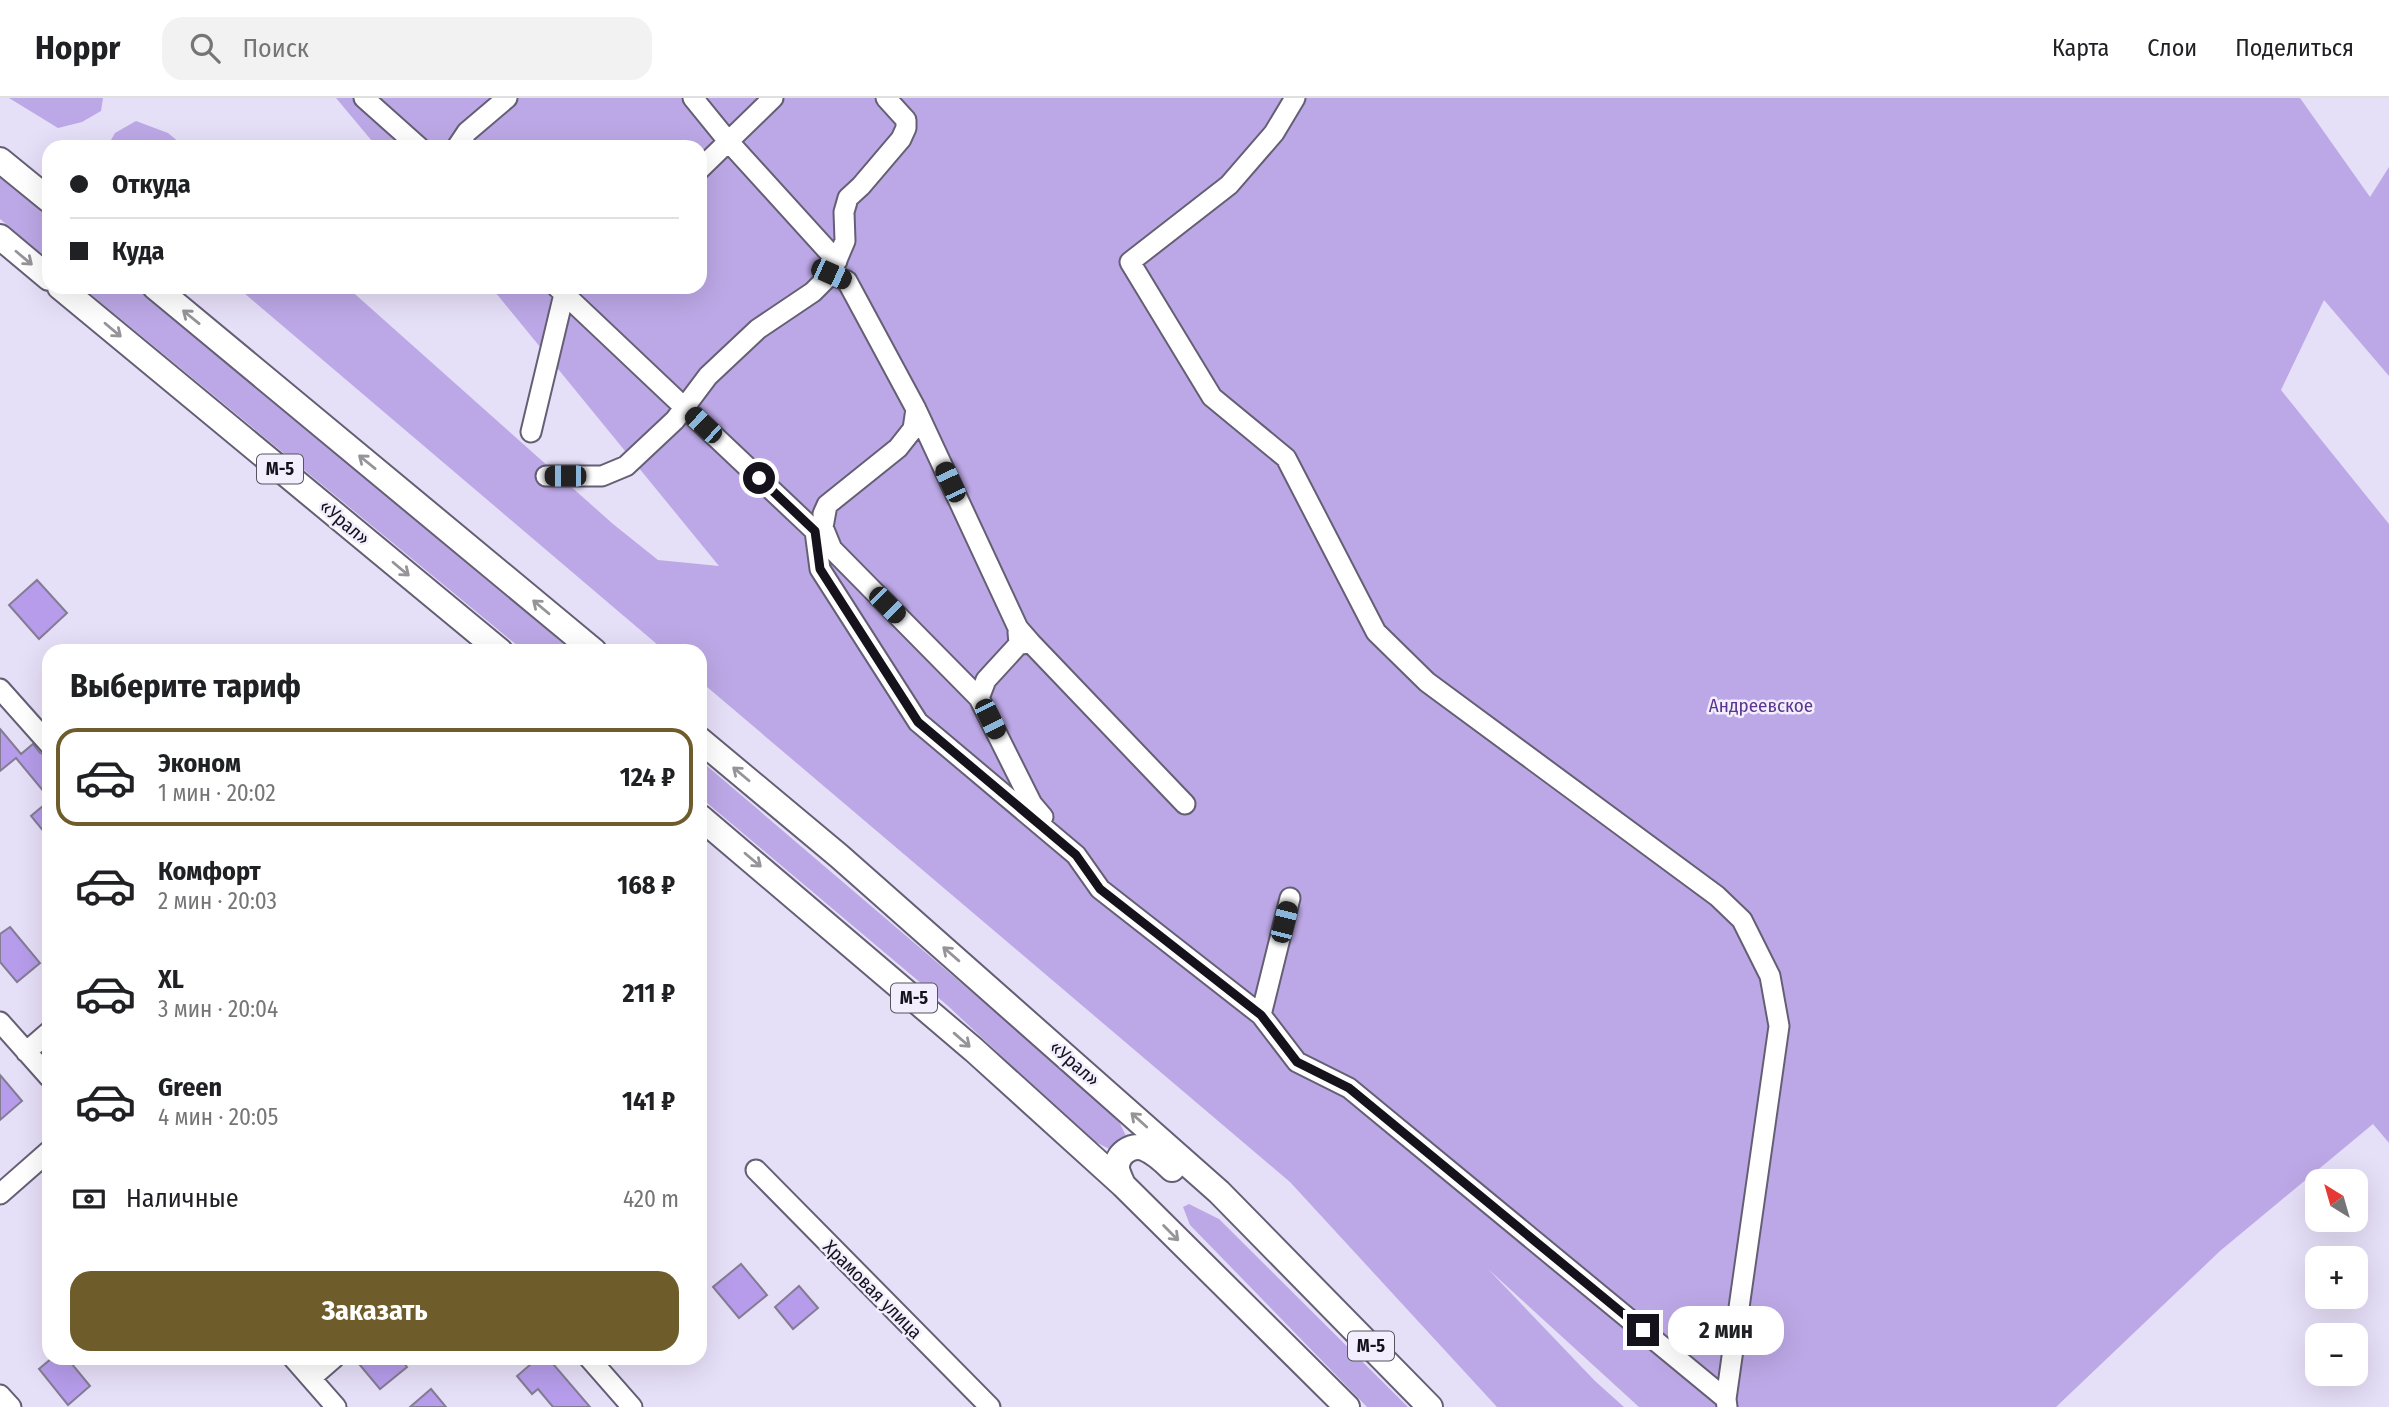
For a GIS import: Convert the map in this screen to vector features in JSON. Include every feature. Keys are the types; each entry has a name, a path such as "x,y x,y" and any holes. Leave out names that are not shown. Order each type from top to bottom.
{"main road":[{"path":"0,160 42,194"},
{"path":"0,237 42,272"},
{"name":"«Урал»","path":"68,294 492,644"},
{"path":"163,294 586,644"},
{"name":"«Урал»","path":"707,746 839,856 1219,1192 1430,1407"},
{"name":"М-5","path":"707,823 974,1051 1122,1185 1347,1407"},
{"path":"1122,1185 1117,1170 1118,1159 1124,1151 1134,1147 1146,1149 1166,1163 1280,1272 1296,1283 1312,1285"}],"street":[{"path":"364,98 411,140"},
{"path":"462,140 467,132 507,98"},
{"path":"693,98 847,281 916,409 1023,638 1185,804"},
{"path":"707,162 773,98"},
{"path":"546,476 602,476 626,466 675,420 708,376 758,329 813,292 834,268 845,241 844,212 848,198 901,139 906,128 906,120 886,98"},
{"path":"1295,98 1274,134 1228,185 1130,262 1212,397 1286,458 1376,632 1426,682 1706,888 1742,920 1770,976 1779,1026 1727,1403"},
{"path":"531,432 563,294"},
{"path":"569,294 684,408 815,531"},
{"path":"916,409 913,429 898,448 827,505 815,531 820,569 918,722 1076,855"},
{"path":"827,505 823,527 832,549 979,698 1032,804 1076,855 1100,889 1261,1015 1297,1062 1349,1088 1727,1403"},
{"path":"979,698 985,680 1023,638"},
{"path":"0,690 42,736"},
{"path":"1261,1015 1290,898"},
{"path":"0,1022 42,1069"},
{"path":"26,1052 42,1038"},
{"path":"0,1194 42,1157"},
{"name":"Храмовая улица","path":"756,1170 990,1407"},
{"path":"299,1365 336,1407"},
{"path":"311,1378 326,1365"},
{"path":"595,1365 632,1407"},
{"path":"0,1395 10,1407"}],"green space":[{"path":"9,98 103,98 101,111 82,122 58,128"},
{"name":"Андреевское","path":"336,98 2300,98 2370,197 2389,167 2389,376 2324,300 2281,390 2389,524 2389,1143 2373,1124 2319,1169 2305,1169 2305,1180 2220,1251 2056,1407 1639,1407 1488,1269 1595,1381 1624,1407 1497,1407 1290,1182 707,687 707,644 657,644 245,294 355,294 613,524 658,560 719,566 497,294 707,294 707,140 371,140"},
{"path":"136,121 168,133 176,140 111,140 115,133"},
{"path":"0,175 42,209 42,254 0,219"},
{"path":"90,294 144,294 564,644 516,644"},
{"path":"707,766 1116,1115 1126,1136 1122,1146 1111,1150 1090,1139 948,1006 707,803"},
{"path":"1189,1204 1219,1219 1408,1407 1367,1407 1190,1225 1183,1207"}],"building":[{"path":"37,580 67,613 39,639 9,605"},
{"path":"0,729 21,754 33,744 42,754 42,790 16,758 0,771"},
{"path":"42,807 42,829 31,816"},
{"path":"10,927 40,963 17,982 0,962 0,934"},
{"path":"0,1075 22,1101 0,1120"},
{"path":"741,1264 767,1295 739,1318 713,1287"},
{"path":"799,1286 818,1308 793,1329 775,1307"},
{"path":"44,1365 73,1365 90,1386 68,1405 39,1369"},
{"path":"360,1365 405,1365 407,1367 380,1389"},
{"path":"530,1365 554,1365 590,1407 553,1407 538,1389 532,1394 517,1376"},
{"path":"431,1389 446,1407 410,1407"}],"route":[{"path":"759,478 815,531 820,569 918,722 1076,855 1100,889 1261,1015 1297,1062 1349,1088 1643,1330"}]}
